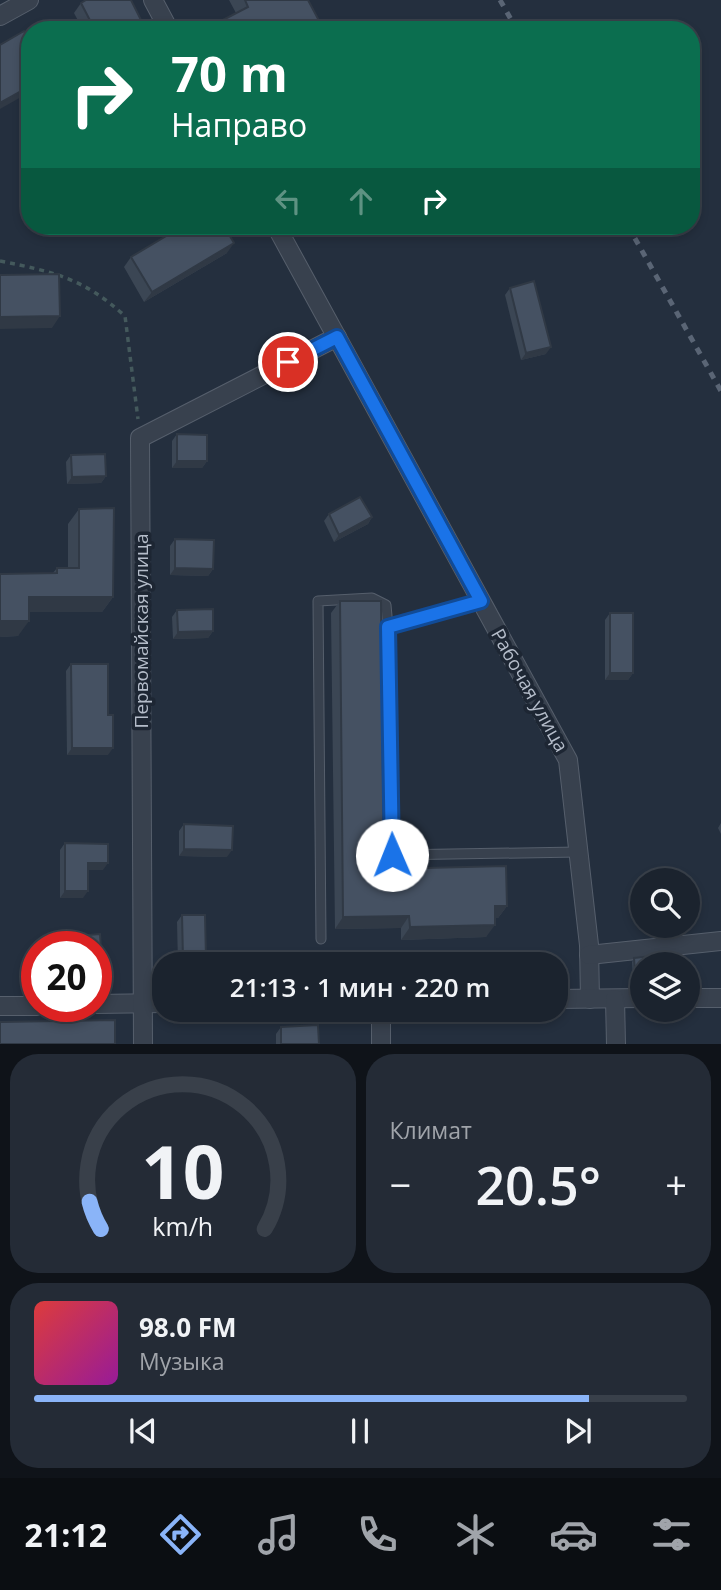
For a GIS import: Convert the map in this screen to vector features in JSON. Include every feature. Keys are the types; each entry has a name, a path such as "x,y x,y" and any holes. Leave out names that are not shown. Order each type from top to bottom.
{"street":[{"path":"0,16 29,0"},
{"path":"153,0 164,21"},
{"name":"Рабочая улица","path":"281,235 568,760 589,955 590,999"},
{"path":"140,438 337,337"},
{"name":"Первомайская улица","path":"140,438 143,1044"},
{"path":"589,955 721,941"},
{"path":"568,999 630,998"},
{"path":"700,998 721,998"},
{"path":"614,999 616,1044"},
{"path":"112,1004 152,1004"},
{"path":"0,1006 21,1006"},
{"path":"381,1022 381,1044"}],"lane":[{"path":"321,939 318,601 372,598 386,605 392,855 578,852"},
{"path":"388,627 481,601"}],"path":[{"path":"0,261 60,274 102,295 125,316 140,438"}],"building":[{"path":"86,0 131,0 142,21 90,21 81,3"},
{"path":"245,0 308,0 319,21 221,21 248,7"},
{"path":"21,33 21,91 0,103 0,45"},
{"path":"168,235 229,235 234,243 152,292 131,257"},
{"path":"59,274 60,316 0,317 0,275"},
{"path":"534,281 551,347 526,353 510,288"},
{"path":"177,434 207,435 207,461 177,461"},
{"path":"105,454 106,476 72,477 71,455"},
{"path":"360,497 372,517 339,535 329,514"},
{"path":"114,508 113,597 29,597 29,621 0,621 0,574 57,573 57,568 79,568 79,509"},
{"path":"175,539 214,540 213,569 175,568"},
{"path":"340,601 381,601 384,869 506,866 507,906 495,906 495,925 410,927 409,916 343,917"},
{"path":"213,609 213,631 178,632 177,610"},
{"path":"610,613 633,613 633,673 610,673"},
{"path":"71,664 108,664 108,715 113,715 113,748 72,748"},
{"path":"184,824 233,826 232,850 184,849"},
{"path":"65,843 108,844 108,863 88,863 88,891 65,891"},
{"path":"182,915 205,915 206,952 183,952"},
{"path":"115,1020 115,1044 0,1044 0,1022"},
{"path":"318,1025 319,1044 281,1044 281,1027"}],"railway":[{"path":"500,0 512,21"},
{"path":"633,235 721,391"}],"route":[{"path":"288,362 337,337 481,601 388,627 392,855"}]}
